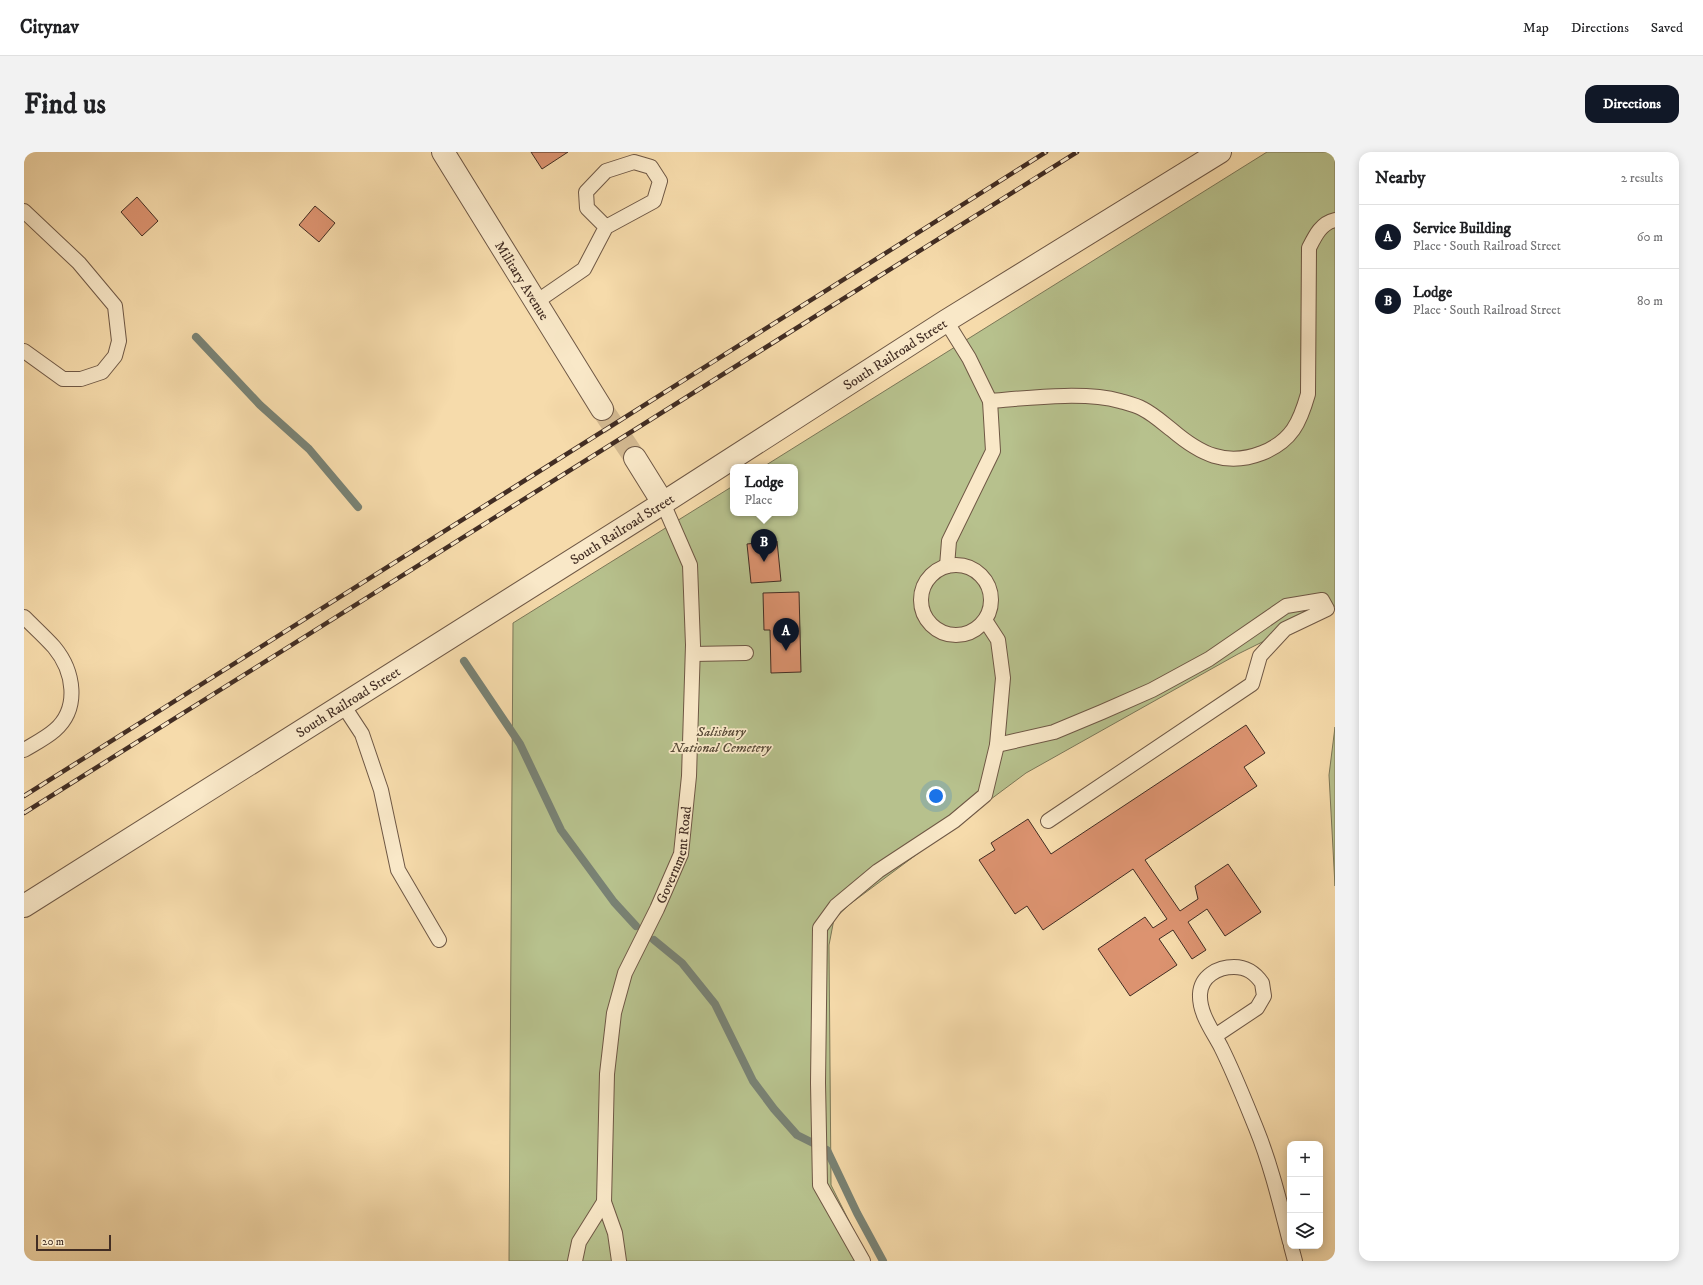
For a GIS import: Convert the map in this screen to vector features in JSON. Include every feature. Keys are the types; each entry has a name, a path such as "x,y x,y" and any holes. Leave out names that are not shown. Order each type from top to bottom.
{"street":[{"name":"Military Avenue","path":"443,152 602,409"},
{"name":"South Railroad Street","path":"24,906 663,503 946,321 1220,152"},
{"path":"634,458 663,503"}],"lane":[{"path":"536,302 584,269 606,227 654,201 660,181 651,167 634,162 606,171 586,192 587,208 606,227"},
{"path":"24,211 79,263 115,306 119,341 115,356 102,372 80,379 63,379 24,351"},
{"path":"990,401 1044,397 1096,397 1118,400 1143,409 1188,444 1208,454 1229,460 1251,457 1274,448 1292,433 1302,415 1308,394 1309,248 1317,232 1330,221 1335,220"},
{"path":"946,321 969,358 990,401 993,451 949,541 947,566"},
{"name":"Government Road","path":"619,1261 616,1233 604,1202 607,1074 614,1013 624,973 657,909 681,854 689,776 692,654 690,566 663,503"},
{"path":"958,565 968,567 978,572 990,589 992,600 990,610 985,620 976,629 965,634 953,634 941,631 931,624 924,614 921,603 922,591 928,579 936,571 947,566 958,565"},
{"path":"997,745 1054,732 1152,690 1209,659 1286,606 1322,600 1325,604 1327,609 1320,614 1285,629 1260,656 1252,684 1048,821"},
{"path":"24,617 55,648 65,663 71,678 73,692 71,705 56,729 24,750"},
{"path":"863,1261 820,1185 818,1136 820,928 836,906 878,871 954,821 985,795 997,745 1003,678 998,640 985,620"},
{"path":"692,654 746,653"},
{"path":"344,704 362,734 382,790 398,870 439,940"},
{"path":"1215,1036 1257,1008 1263,1000 1262,983 1257,976 1248,969 1239,967 1221,968 1212,972 1202,983 1200,993 1202,1008 1256,1129 1269,1164 1287,1231"},
{"path":"575,1261 579,1242 604,1202"},
{"path":"1292,1249 1295,1261"}],"green space":[{"name":"Salisbury National Cemetery","path":"1267,152 1335,152 1335,606 1238,654 1026,773 850,904 834,919 829,945 831,1185 869,1261 509,1261 513,623 730,488 730,516 798,516 798,464 768,464"},
{"path":"1335,727 1335,886 1329,775"}],"building":[{"path":"531,152 568,152 542,169"},
{"path":"137,197 158,221 142,236 121,212"},
{"path":"315,206 335,223 319,242 299,225"},
{"path":"777,541 781,581 751,583 747,544"},
{"path":"799,592 801,672 771,673 770,630 764,630 763,593"},
{"path":"1246,725 1265,753 1244,767 1257,786 1145,860 1180,911 1198,899 1195,886 1228,864 1261,912 1225,936 1207,909 1188,922 1206,950 1192,959 1173,930 1159,939 1177,965 1130,996 1098,949 1145,917 1153,928 1167,919 1133,869 1043,930 1027,906 1015,914 979,860 995,850 991,843 1028,819 1051,854"}],"waterway":[{"path":"196,337 260,405 309,449 358,507"},
{"path":"464,661 520,744 561,830 614,902 636,926"},
{"path":"654,940 682,963 715,1004 753,1081 774,1109 797,1135 827,1150 857,1213 883,1261"}],"tunnel":[{"path":"602,409 635,458"}],"railway":[{"path":"24,796 1046,152"},
{"path":"24,813 1077,152"}],"place":[{"name":"Lodge","path":"764,562"},
{"name":"Service Building","path":"786,651"}]}
